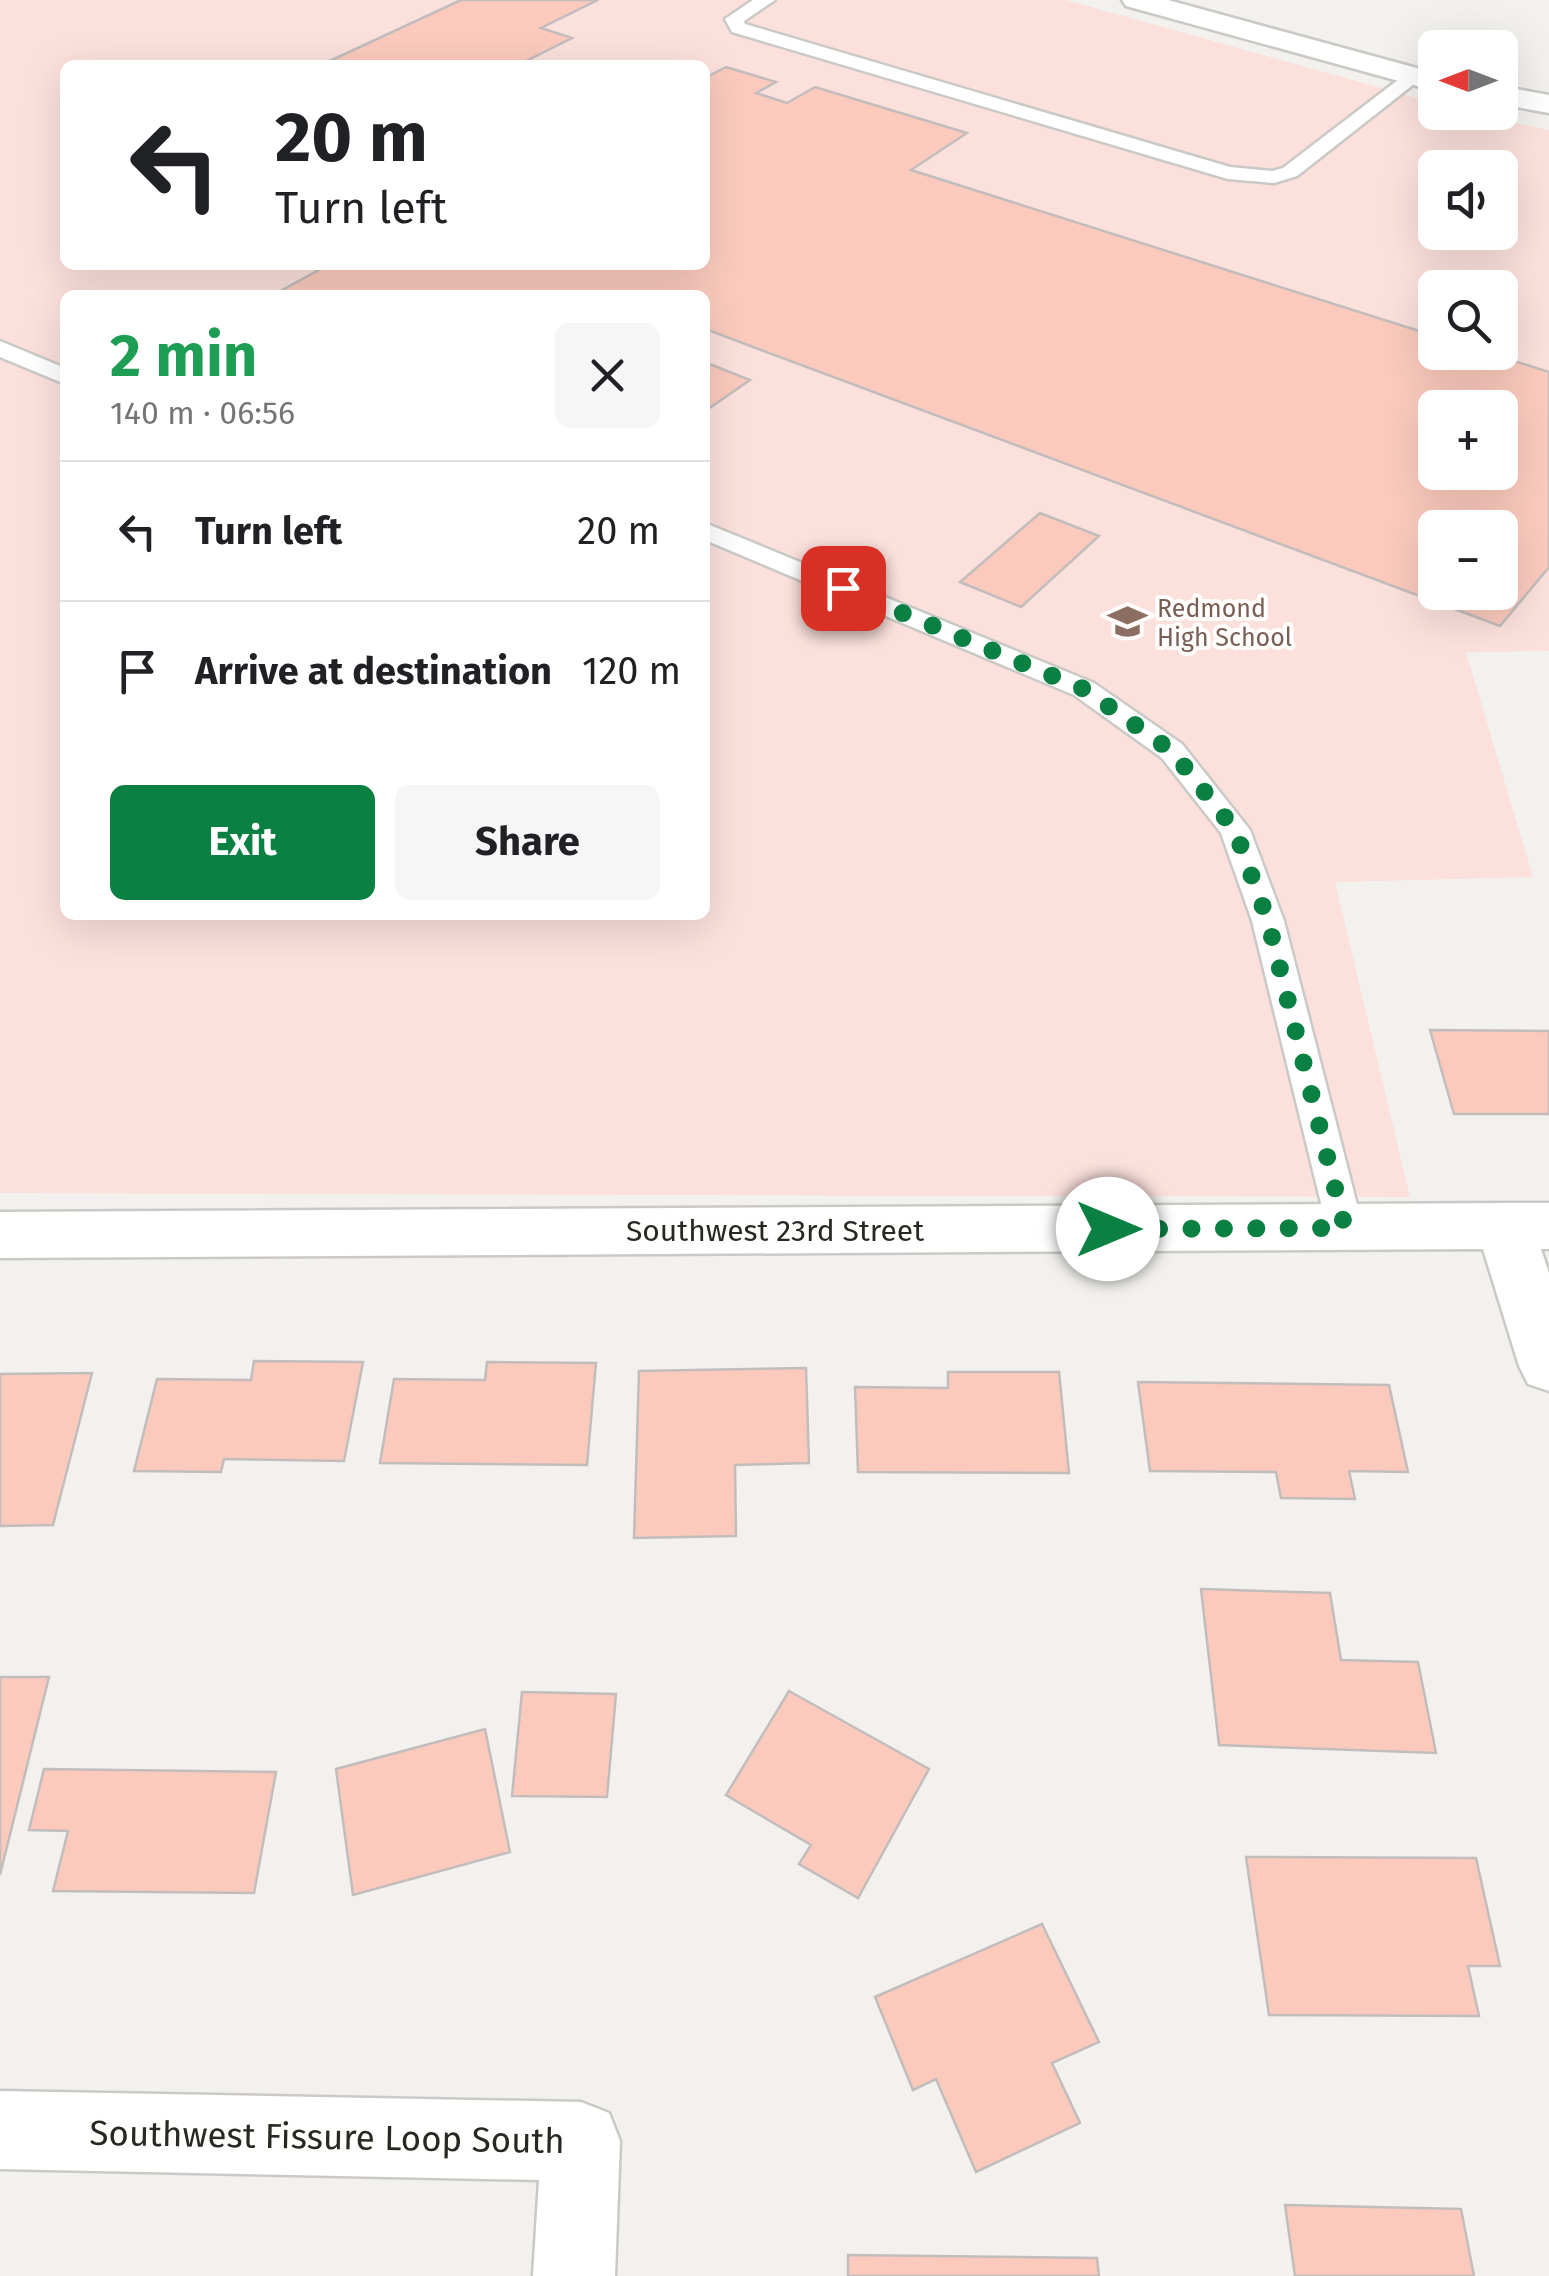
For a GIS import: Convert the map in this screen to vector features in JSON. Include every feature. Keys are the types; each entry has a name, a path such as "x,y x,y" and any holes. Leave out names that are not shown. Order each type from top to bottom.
{"street":[{"path":"1136,0 1418,77"},
{"path":"1518,99 1549,104"},
{"path":"1527,1226 1549,1366"},
{"name":"Southwest 23rd Street","path":"0,1235 1527,1226"},
{"name":"Southwest Fissure Loop South","path":"0,2130 581,2141 574,2276"}],"lane":[{"path":"766,0 734,19 738,28 1228,173 1274,177 1290,172 1418,83"},
{"path":"0,348 60,375"},
{"path":"710,533 1084,689 1172,751 1235,830 1268,921 1345,1228"}],"shaded area":[{"name":"Redmond High School","path":"0,0 1066,0 1418,98 1418,130 1518,130 1518,124 1549,130 1549,651 1466,652 1533,877 1335,882 1410,1197 0,1193"}],"building":[{"path":"461,0 598,0 541,28 572,38 528,60 332,60"},
{"path":"726,67 776,82 756,93 787,103 815,87 967,133 911,170 1418,331 1418,370 1518,370 1518,362 1549,372 1549,567 1518,604 1518,510 1418,510 1418,595 710,331 710,290 282,290 319,270 710,270 710,75"},
{"path":"710,364 750,380 710,408"},
{"path":"1040,513 1099,536 1021,607 960,582"},
{"path":"1457,610 1513,610 1500,626"},
{"path":"1430,1030 1549,1031 1549,1114 1454,1114"},
{"path":"254,1361 363,1362 344,1461 224,1459 221,1472 134,1471 157,1379 251,1380"},
{"path":"487,1362 596,1363 587,1465 380,1463 394,1379 485,1380"},
{"path":"806,1368 809,1463 735,1465 736,1536 634,1538 639,1371"},
{"path":"948,1372 1059,1372 1069,1473 858,1472 855,1387 948,1388"},
{"path":"92,1373 53,1525 0,1526 0,1374"},
{"path":"1138,1382 1389,1385 1408,1472 1349,1471 1355,1499 1281,1498 1276,1472 1150,1471"},
{"path":"1201,1589 1330,1593 1341,1660 1418,1662 1436,1753 1219,1745"},
{"path":"0,1677 49,1677 0,1875"},
{"path":"789,1691 929,1769 858,1898 799,1864 811,1845 726,1795"},
{"path":"522,1692 616,1694 607,1797 512,1796"},
{"path":"485,1729 510,1852 353,1895 336,1769"},
{"path":"44,1769 276,1772 254,1893 53,1891 68,1831 29,1830"},
{"path":"1246,1857 1476,1858 1500,1966 1468,1966 1479,2016 1269,2015"},
{"path":"1042,1924 1099,2042 1052,2063 1080,2123 976,2172 936,2079 913,2090 875,1997"},
{"path":"1285,2205 1461,2209 1474,2276 1295,2276"},
{"path":"848,2255 1097,2258 1099,2276 848,2276"}],"place":[{"name":"Redmond High School","path":"1127,622"}],"route":[{"path":"843,588 1084,689 1172,751 1235,830 1268,921 1345,1228 1108,1229"}]}
